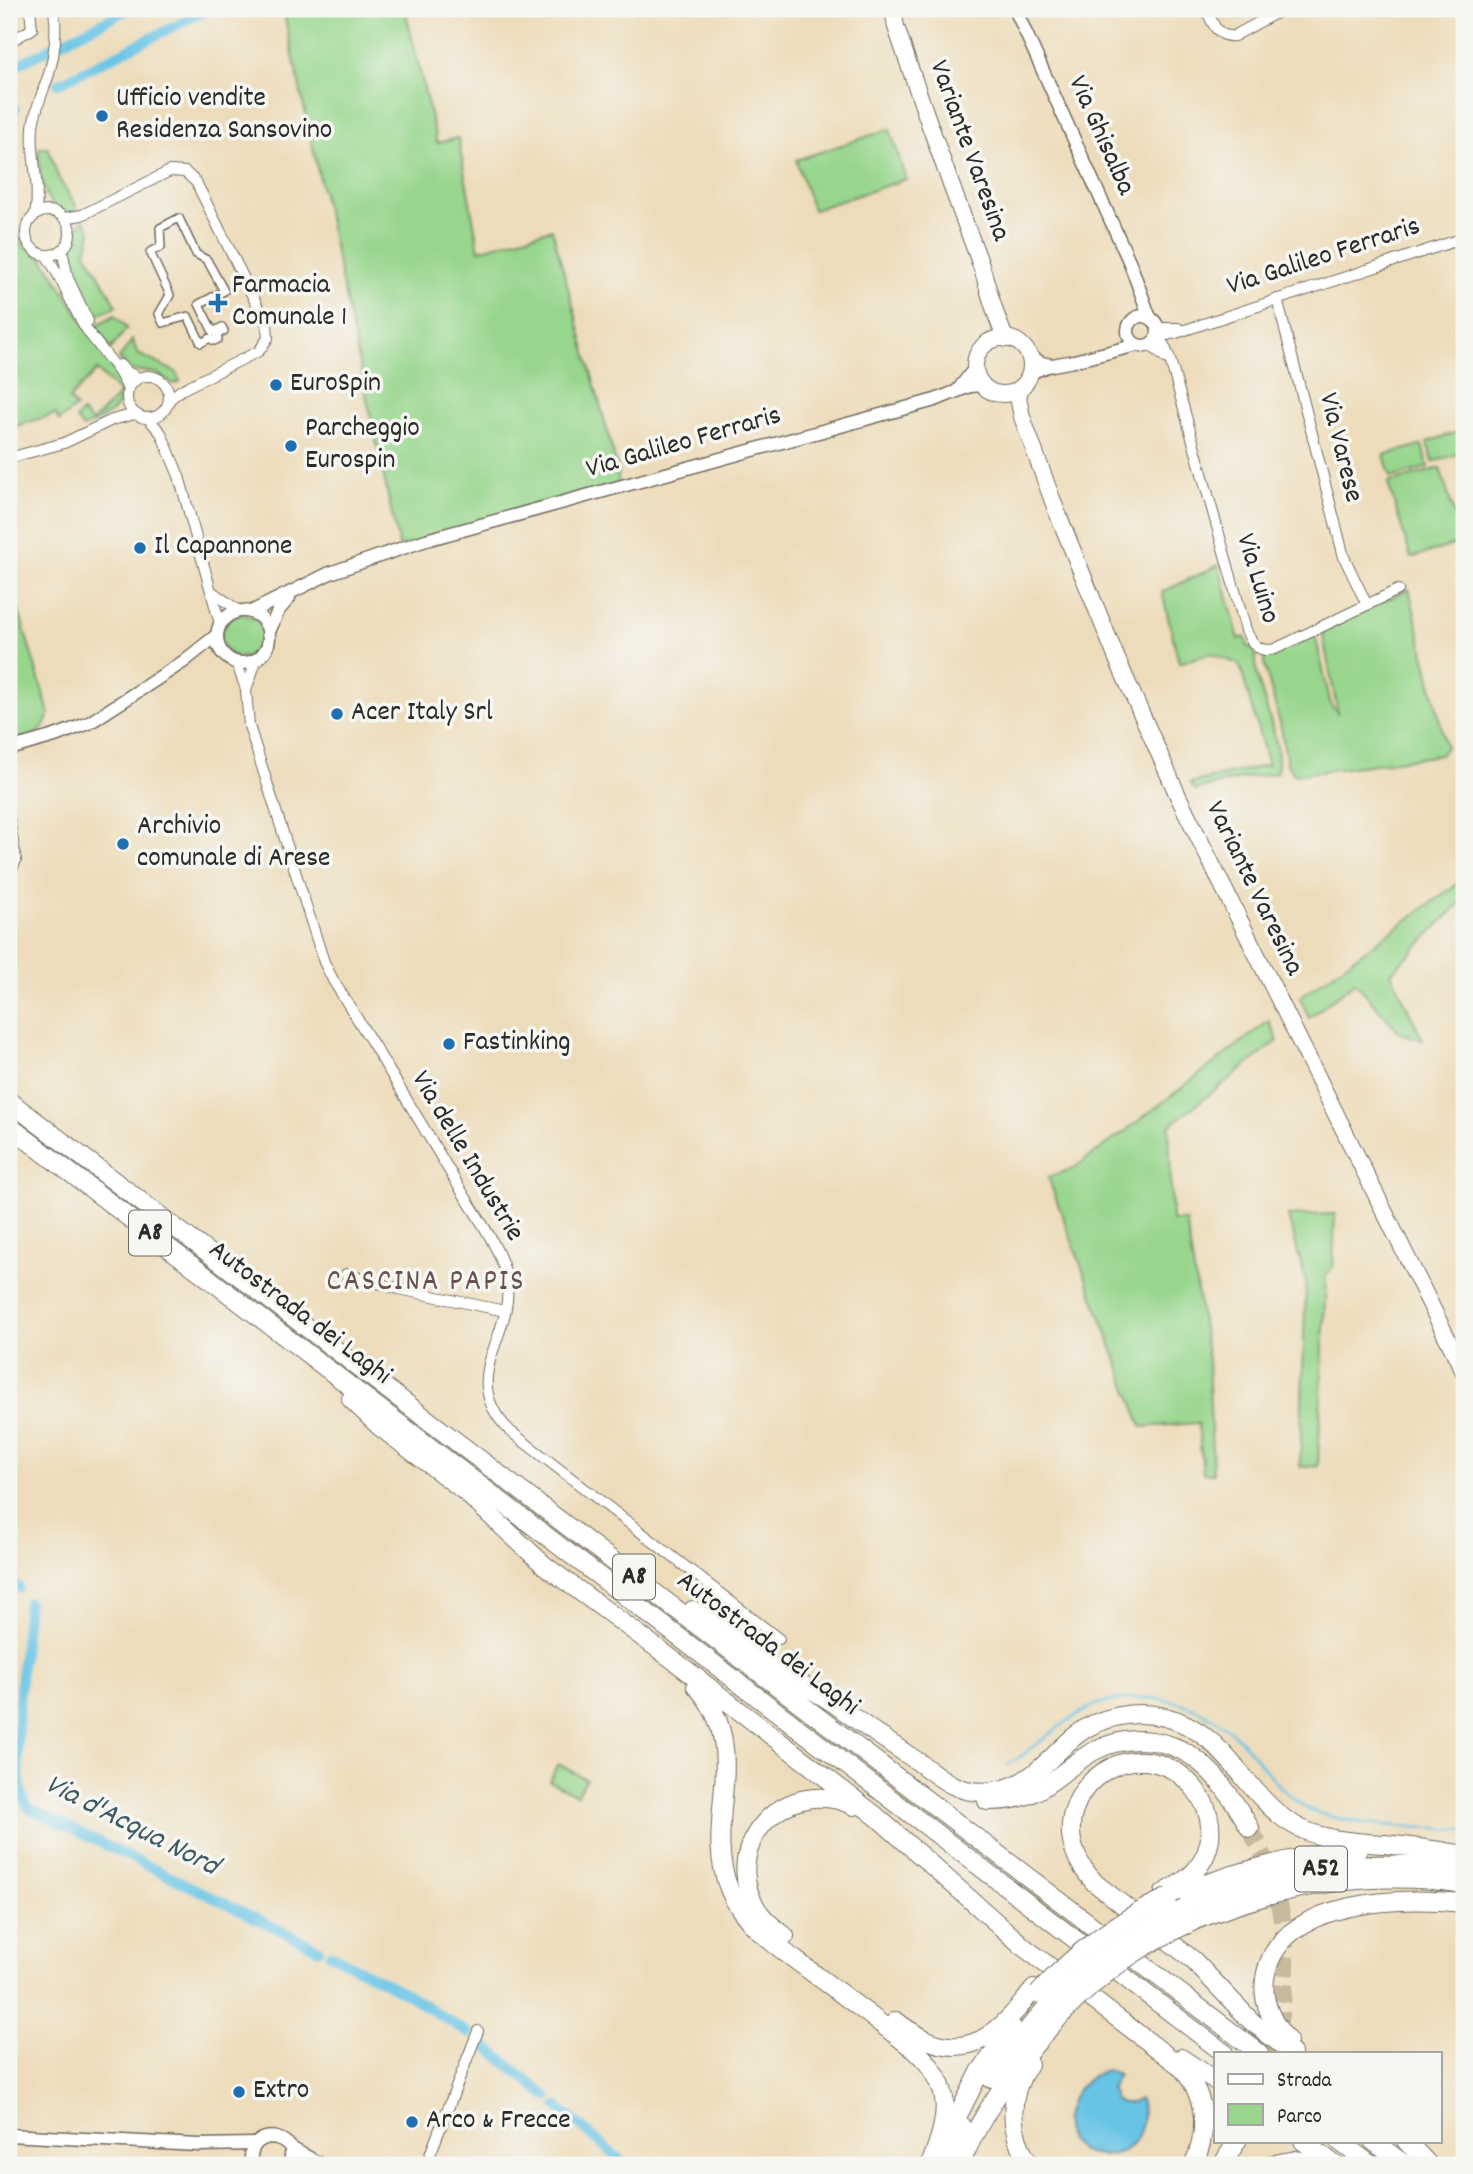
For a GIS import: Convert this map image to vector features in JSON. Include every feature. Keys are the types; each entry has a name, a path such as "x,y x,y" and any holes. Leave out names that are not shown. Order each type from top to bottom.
{"highway":[{"name":"Autostrada dei Laghi","path":"9,1101 1258,2052"},
{"name":"Autostrada dei Laghi","path":"9,1126 1223,2052"},
{"path":"290,1341 379,1426 443,1473 537,1559 695,1684 706,1698 718,1718 726,1762 722,1858 727,1884 739,1908 762,1933 915,2050 938,2078 944,2096 945,2123 930,2165"},
{"path":"621,1567 719,1625 774,1668 838,1706 946,1787 961,1795 988,1801 1015,1799 1040,1790 1092,1752 1115,1742 1145,1740 1165,1743 1183,1750 1204,1764 1231,1796 1250,1828"},
{"path":"624,1626 676,1662 876,1816 1026,1948 1179,2066 1197,2087 1202,2103 1204,2127 1193,2165"},
{"path":"867,1729 949,1783 967,1790 986,1791 1005,1789 1028,1779 1077,1734 1096,1723 1129,1715 1164,1716 1192,1729 1220,1749 1270,1805 1296,1826 1315,1835 1343,1841 1464,1854"},
{"path":"1030,2165 1019,2146 1014,2128 1013,2108 1016,2090 1028,2066 1050,2004 1058,1971 1114,1927 1167,1895 1188,1878 1200,1864 1208,1841 1207,1814 1195,1787 1178,1772 1157,1763 1124,1763 1107,1770 1093,1779 1075,1807 1072,1840 1082,1868 1095,1883 1194,1960 1245,2015 1291,2052"},
{"path":"908,1845 849,1804 828,1798 802,1799 775,1812 758,1830 747,1857 747,1884 756,1908 776,1929 907,2029 927,2041 954,2046 984,2039 1008,2022 1050,2004"},
{"path":"1167,1895 1249,1870 1319,1854 1362,1850 1428,1850"},
{"name":"A52","path":"960,2165 983,2117 1030,2049 1050,2004 1089,1986 1124,1958 1190,1915 1263,1881 1334,1867 1410,1864 1464,1869"},
{"name":"A52","path":"944,2165 966,2118 994,2073 1050,2004 1070,1983 1110,1950 1156,1922 1318,1883 1420,1878 1464,1884"},
{"path":"1300,2052 1275,2024 1265,1997 1268,1965 1288,1936 1321,1916 1361,1905 1407,1900 1464,1903"},
{"path":"936,2165 954,2122 980,2072 1050,2004"},
{"path":"1133,2030 1214,2080"},
{"path":"1222,2165 1236,2142"},
{"path":"1304,2142 1335,2165"},
{"path":"1340,2142 1371,2165"},
{"path":"1374,2142 1405,2165"},
{"path":"1407,2142 1429,2165"},
{"path":"1269,2165 1296,2160 1322,2165"}],"main road":[{"name":"Variante Varesina","path":"893,9 896,27 940,158 988,284 994,312 1006,338 1022,346 1029,355"},
{"name":"Variante Varesina","path":"975,368 980,351 989,342 994,312"},
{"path":"989,342 1006,338"},
{"path":"1000,394 1021,388 1030,373 1029,355"},
{"path":"975,368 983,385"},
{"name":"Variante Varesina","path":"983,385 1009,400 1022,416"},
{"name":"Variante Varesina","path":"1021,388 1018,397 1022,416 1055,507 1112,647 1179,798 1464,1372"}],"street":[{"path":"9,42 32,29 30,9"},
{"path":"54,9 55,33 49,74 33,126 33,158 38,188 44,201 52,211 64,218 70,229 70,236 62,250 68,278 89,323 123,369 139,378 152,377 167,387 181,390"},
{"name":"Via Ghisalba","path":"1015,9 1130,263 1151,335"},
{"path":"1206,9 1217,31 1227,36 1234,36 1283,9"},
{"path":"64,218 82,215 170,171 185,173 196,182 267,324 268,338 255,354 181,390 169,400 162,413 161,433"},
{"path":"38,188 35,215 26,226 26,237 31,247 46,255 55,267 78,317 122,376 128,390 128,403 135,414"},
{"path":"35,215 52,211"},
{"path":"70,229 82,215"},
{"path":"179,218 196,254 207,260 224,291 199,304 213,332 222,327 224,331 217,334 218,338 214,341 210,338 201,343 188,316 163,323 159,314 170,295 150,252 161,247 160,228 179,218"},
{"name":"Via Galileo Ferraris","path":"1030,373 1051,365 1092,356 1151,335 1164,337 1464,238"},
{"path":"46,255 62,250"},
{"name":"Via Ghisalba","path":"1131,324 1138,306 1137,285"},
{"name":"Via Varese","path":"1278,299 1341,548 1367,604"},
{"path":"1143,316 1151,335 1130,338 1131,324 1143,316"},
{"name":"Via Galileo Ferraris","path":"1092,356 1111,346 1131,324"},
{"name":"Via Luino","path":"1151,335 1173,372 1246,630 1254,646 1261,650 1275,649 1398,590"},
{"path":"1029,355 1041,363 1051,365"},
{"path":"955,392 967,381 975,368"},
{"path":"128,390 139,378"},
{"name":"Via Galileo Ferraris","path":"245,612 330,573 426,540 935,400 970,386 983,385"},
{"path":"167,387 169,400"},
{"path":"112,421 128,403"},
{"path":"148,418 162,413"},
{"path":"9,458 64,443 112,421 135,414 148,418 161,433 182,485 211,590 218,629 217,642 224,655 236,662 257,658 266,647 268,634 278,611 295,591"},
{"path":"211,590 262,620 268,634"},
{"path":"9,749 89,723 183,662 218,629 225,618 245,612"},
{"path":"183,662 224,655"},
{"name":"Via delle Industrie","path":"246,690 257,658"},
{"name":"Via delle Industrie","path":"236,662 246,690 248,721 256,754 328,971 497,1252 506,1276 505,1311 486,1381 488,1400 499,1420 779,1639"},
{"path":"9,818 16,860 9,876"},
{"path":"346,1274 399,1289 505,1311"},
{"path":"426,2165 478,2031"},
{"path":"9,2135 198,2145 255,2144"},
{"path":"252,2164 250,2155 255,2144 267,2136 274,2136 321,2165"},
{"path":"198,2145 239,2153 252,2164"},
{"path":"291,2148 291,2165"},
{"path":"297,2165 321,2165"}],"green space":[{"path":"283,9 405,9 437,143 458,138 479,250 552,229 619,474 619,485 399,547"},
{"path":"890,129 906,179 813,210 796,160"},
{"path":"39,148 48,148 59,179 76,205 77,212 56,207 50,200 42,181"},
{"path":"84,220 91,232 86,252 117,306 90,318 72,280 67,256 74,232"},
{"path":"9,224 17,230 23,245 44,260 121,380 121,398 113,411 83,428 76,419 82,412 92,422 120,394 97,370 69,399 76,407 59,421 56,414 9,428"},
{"path":"115,315 127,328 111,349 95,326"},
{"path":"132,340 138,354 176,372 180,382 174,384 157,374 133,371 125,365 119,359"},
{"path":"1464,430 1464,452 1433,462 1427,442"},
{"path":"1422,445 1428,467 1391,478 1384,455"},
{"path":"1440,468 1463,542 1411,558 1388,483"},
{"path":"1219,565 1239,639 1245,637 1248,646 1255,651 1258,679 1276,741 1278,764 1276,773 1195,790 1190,783 1268,765 1238,664 1211,653 1179,663 1162,592"},
{"path":"9,578 49,713 40,732 9,741"},
{"path":"1409,589 1446,747 1440,755 1295,775 1287,764 1281,727 1264,663 1265,655 1277,653 1315,635 1331,705 1338,714 1322,631"},
{"path":"242,615 257,621 263,636 257,651 242,657 227,651 221,636 227,621"},
{"path":"1464,879 1464,899 1391,973 1423,1040 1400,1033 1355,982 1309,1018 1300,997"},
{"path":"1269,1021 1278,1041 1169,1126 1172,1221 1186,1221 1208,1360 1213,1473 1203,1473 1198,1423 1142,1427 1048,1177 1074,1168"},
{"path":"1335,1214 1333,1267 1326,1276 1318,1466 1300,1467 1306,1282 1288,1216"},
{"path":"558,1764 586,1779 577,1795 549,1781"}],"water":[{"path":"1109,2071 1118,2074 1110,2089 1113,2099 1125,2103 1139,2099 1142,2120 1135,2141 1123,2151 1094,2155 1081,2150 1071,2141 1065,2129 1066,2113 1075,2094 1086,2081 1093,2075"}],"waterway":[{"path":"9,69 129,9"},
{"name":"Via d'Acqua Nord","path":"58,84 209,9"},
{"name":"Via d'Acqua Nord","path":"9,112 15,109"},
{"name":"Via d'Acqua Nord","path":"9,1580 19,1588"},
{"name":"Via d'Acqua Nord","path":"28,1602 18,1741 22,1793 29,1808 319,1949"},
{"path":"1008,1765 1062,1725 1096,1705 1134,1698 1167,1700 1198,1710 1226,1728 1239,1739 1281,1788 1311,1810 1366,1823 1464,1830"},
{"name":"Via d'Acqua Nord","path":"330,1954 407,1994 468,2033"},
{"name":"Via d'Acqua Nord","path":"481,2042 547,2097"},
{"name":"Via d'Acqua Nord","path":"557,2106 626,2165"}],"tunnel":[{"path":"1250,1828 1272,1878 1285,1944 1284,1987 1271,2052"}],"place":[{"name":"Ufficio vendite Residenza Sansovino","path":"102,116"},
{"name":"Farmacia Comunale 1","path":"218,303"},
{"name":"EuroSpin","path":"276,385"},
{"name":"Parcheggio Eurospin","path":"291,446"},
{"name":"Il Capannone","path":"140,548"},
{"name":"Acer Italy Srl","path":"337,714"},
{"name":"Archivio comunale di Arese","path":"123,844"},
{"name":"Fastinking","path":"449,1044"},
{"name":"Extro","path":"239,2092"},
{"name":"Arco & Frecce","path":"412,2122"}],"district":[{"name":"CASCINA PAPIS","path":"426,1283"}]}
